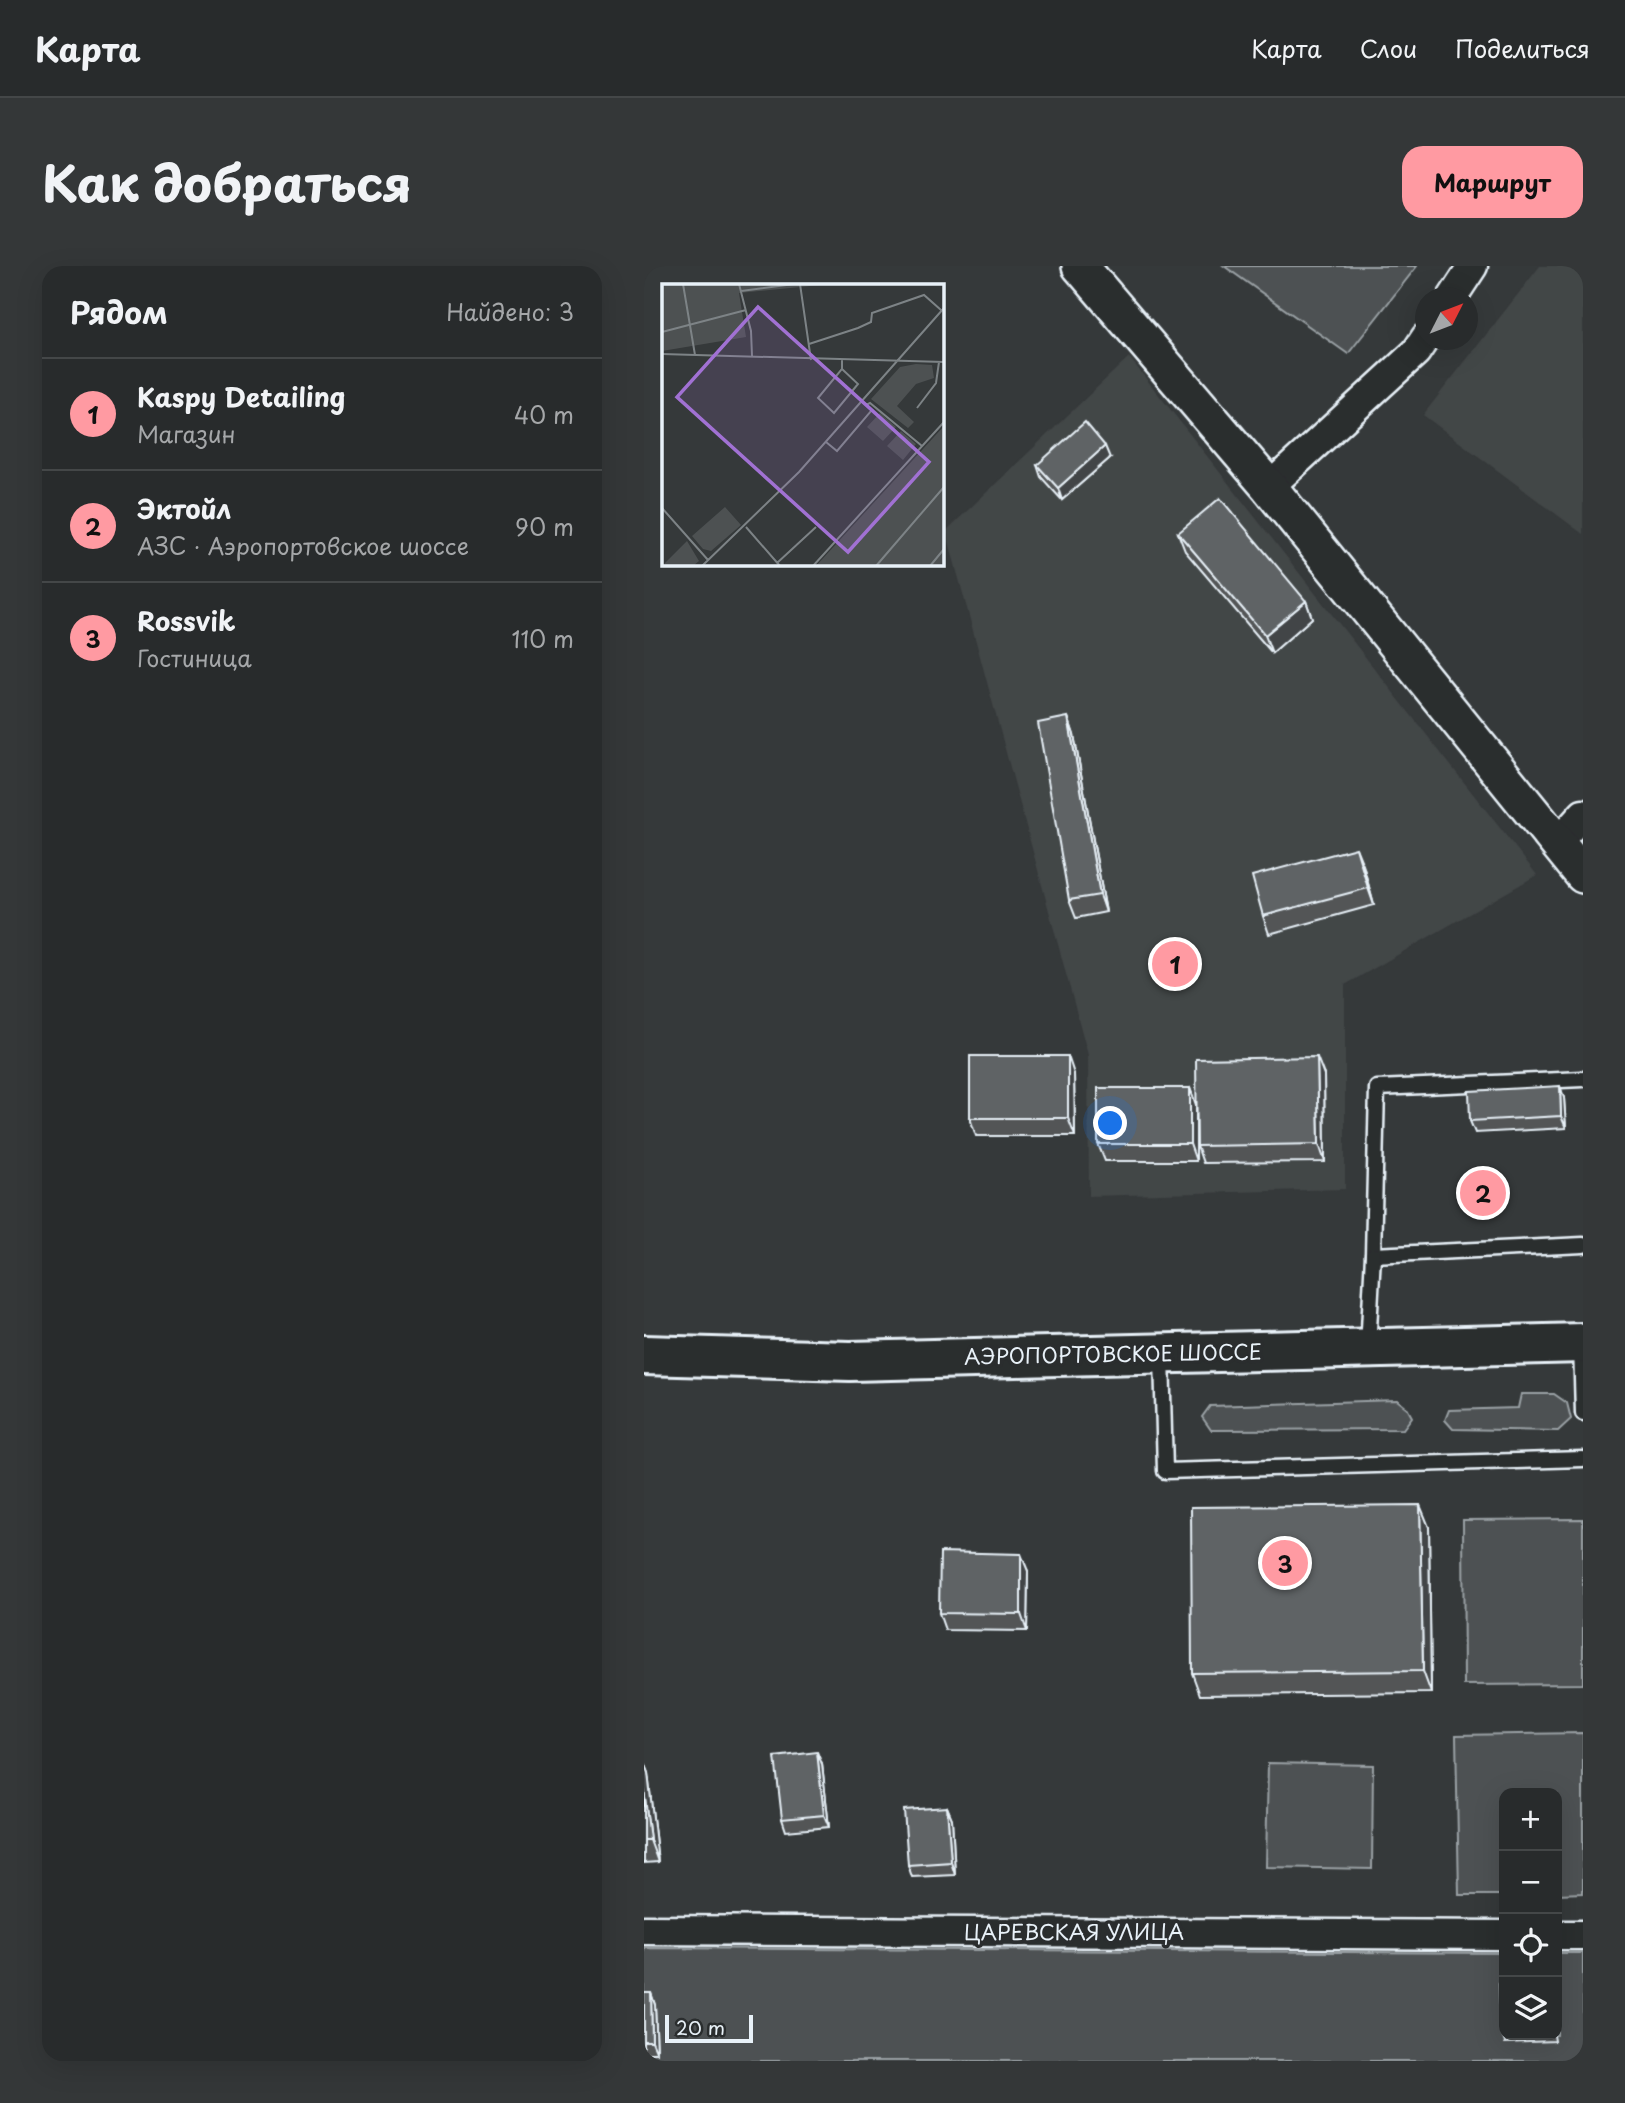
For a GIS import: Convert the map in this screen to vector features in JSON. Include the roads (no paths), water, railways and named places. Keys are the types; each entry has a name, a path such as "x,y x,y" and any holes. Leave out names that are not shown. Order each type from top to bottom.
{"main road":[{"name":"АЭРОПОРТОВСКОЕ ШОССЕ","path":"644,1355 850,1361 1582,1343"}],"street":[{"path":"1080,266 1269,487 1583,875"},
{"path":"1459,287 1473,266"},
{"path":"1269,487 1417,350"},
{"path":"1556,844 1583,814"},
{"name":"ЦАРЕВСКАЯ УЛИЦА","path":"644,1930 1499,1935"},
{"path":"1562,1935 1583,1935"}],"lane":[{"path":"1368,1349 1377,1088 1583,1079"},
{"path":"1373,1255 1583,1245"},
{"path":"1582,1343 1583,1413"},
{"path":"1161,1354 1165,1471 1583,1459"}],"place":[{"name":"Kaspy Detailing","path":"1175,964"},
{"name":"Эктойл","path":"1483,1193"},
{"name":"Rossvik","path":"1285,1563"}]}
